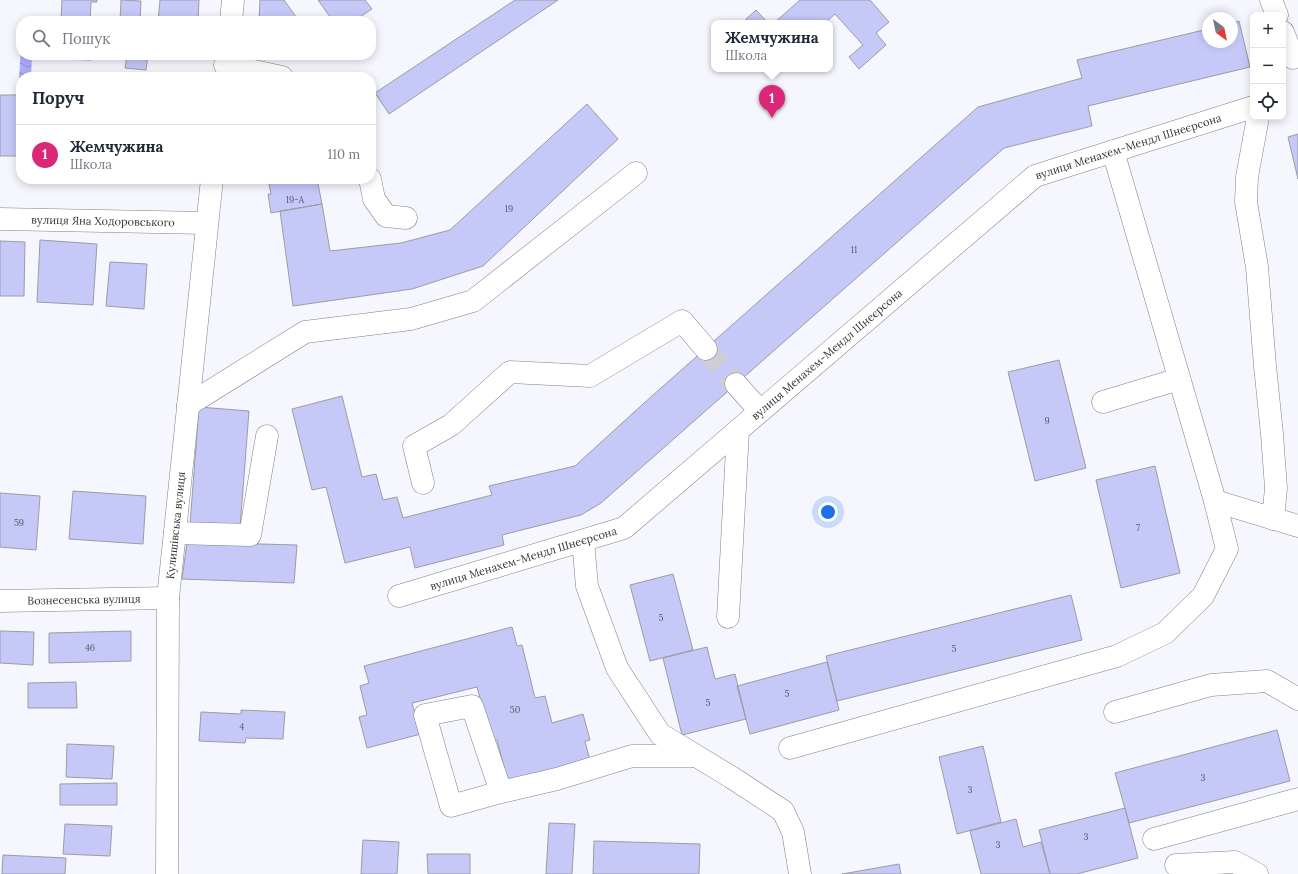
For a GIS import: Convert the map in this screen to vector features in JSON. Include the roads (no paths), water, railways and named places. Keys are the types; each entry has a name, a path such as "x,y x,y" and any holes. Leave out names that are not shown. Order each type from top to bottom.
{"street":[{"path":"231,16 233,0"},
{"path":"1271,0 1276,12"},
{"path":"1286,43 1291,62"},
{"path":"225,66 256,72"},
{"name":"вулиця Менахем-Мендл Шнеєрсона","path":"399,596 624,528 1035,176 1250,108"},
{"path":"1257,120 1246,177 1246,202 1257,267 1272,434 1276,488 1273,519"},
{"path":"790,748 1117,656 1165,633 1203,596 1227,549 1113,151"},
{"path":"188,405 305,332 411,319 474,301 636,173"},
{"name":"Кулишівська вулиця","path":"167,874 168,598 206,223 211,184"},
{"path":"371,184 374,199 386,216 406,218"},
{"name":"вулиця Яна Ходоровського","path":"0,219 206,223"},
{"path":"423,483 414,446 451,425 510,372 590,376 682,322 706,349"},
{"path":"1103,402 1179,379"},
{"path":"736,384 760,411"},
{"path":"728,618 738,430"},
{"path":"175,533 250,535 267,436"},
{"path":"1214,501 1298,526"},
{"path":"583,541 587,586 617,668 660,734 783,812 793,832 800,874"},
{"name":"Вознесенська вулиця","path":"0,601 168,598"},
{"path":"1115,712 1211,684 1267,681 1298,699"},
{"path":"501,792 472,706 425,715 452,806 501,792 557,779 632,756 696,756"},
{"path":"1154,838 1298,799"},
{"path":"1176,865 1234,862 1257,874"}],"water":[{"path":"20,60 32,60 31,72 19,72"}],"tunnel":[{"path":"706,349 736,384"}],"place":[{"name":"Жемчужина","path":"772,118"}]}
